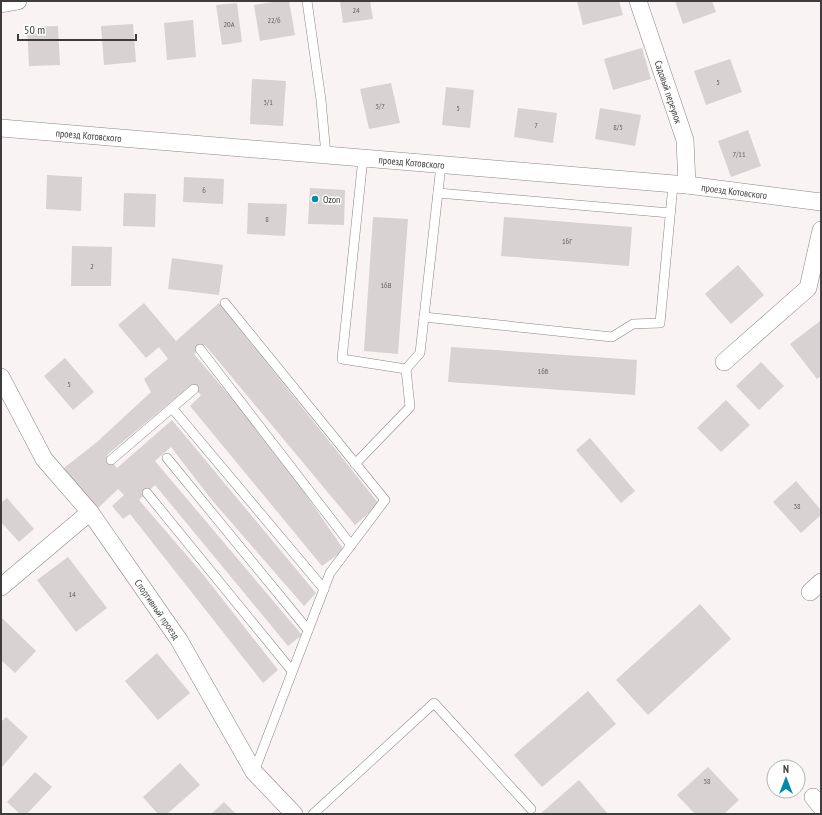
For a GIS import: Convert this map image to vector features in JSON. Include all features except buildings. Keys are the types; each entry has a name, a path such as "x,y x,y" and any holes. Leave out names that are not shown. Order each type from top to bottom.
{"street":[{"path":"1,4 18,1"},
{"name":"Садовый переулок","path":"638,1 686,140 680,185"},
{"name":"проезд Котовского","path":"1,128 680,185 821,202"},
{"path":"724,362 808,288 821,230"},
{"name":"Спортивный проезд","path":"1,377 44,459 90,512 179,640 254,772 294,814"},
{"path":"1,396 16,407"},
{"path":"1,587 90,512"}],"lane":[{"path":"307,1 321,100 326,155"},
{"path":"363,158 342,359 406,369"},
{"path":"355,464 410,407 406,369 420,353 441,166"},
{"path":"424,317 612,337 633,324 660,323 670,213 680,185"},
{"path":"438,193 670,213"},
{"path":"225,303 385,500 330,573 254,772"},
{"path":"200,349 351,545"},
{"path":"111,460 194,388"},
{"path":"172,408 324,589"},
{"path":"167,458 308,630"},
{"path":"147,493 292,671"},
{"path":"312,814 434,703 531,809"}],"place":[{"name":"Ozon","path":"315,199"}]}
